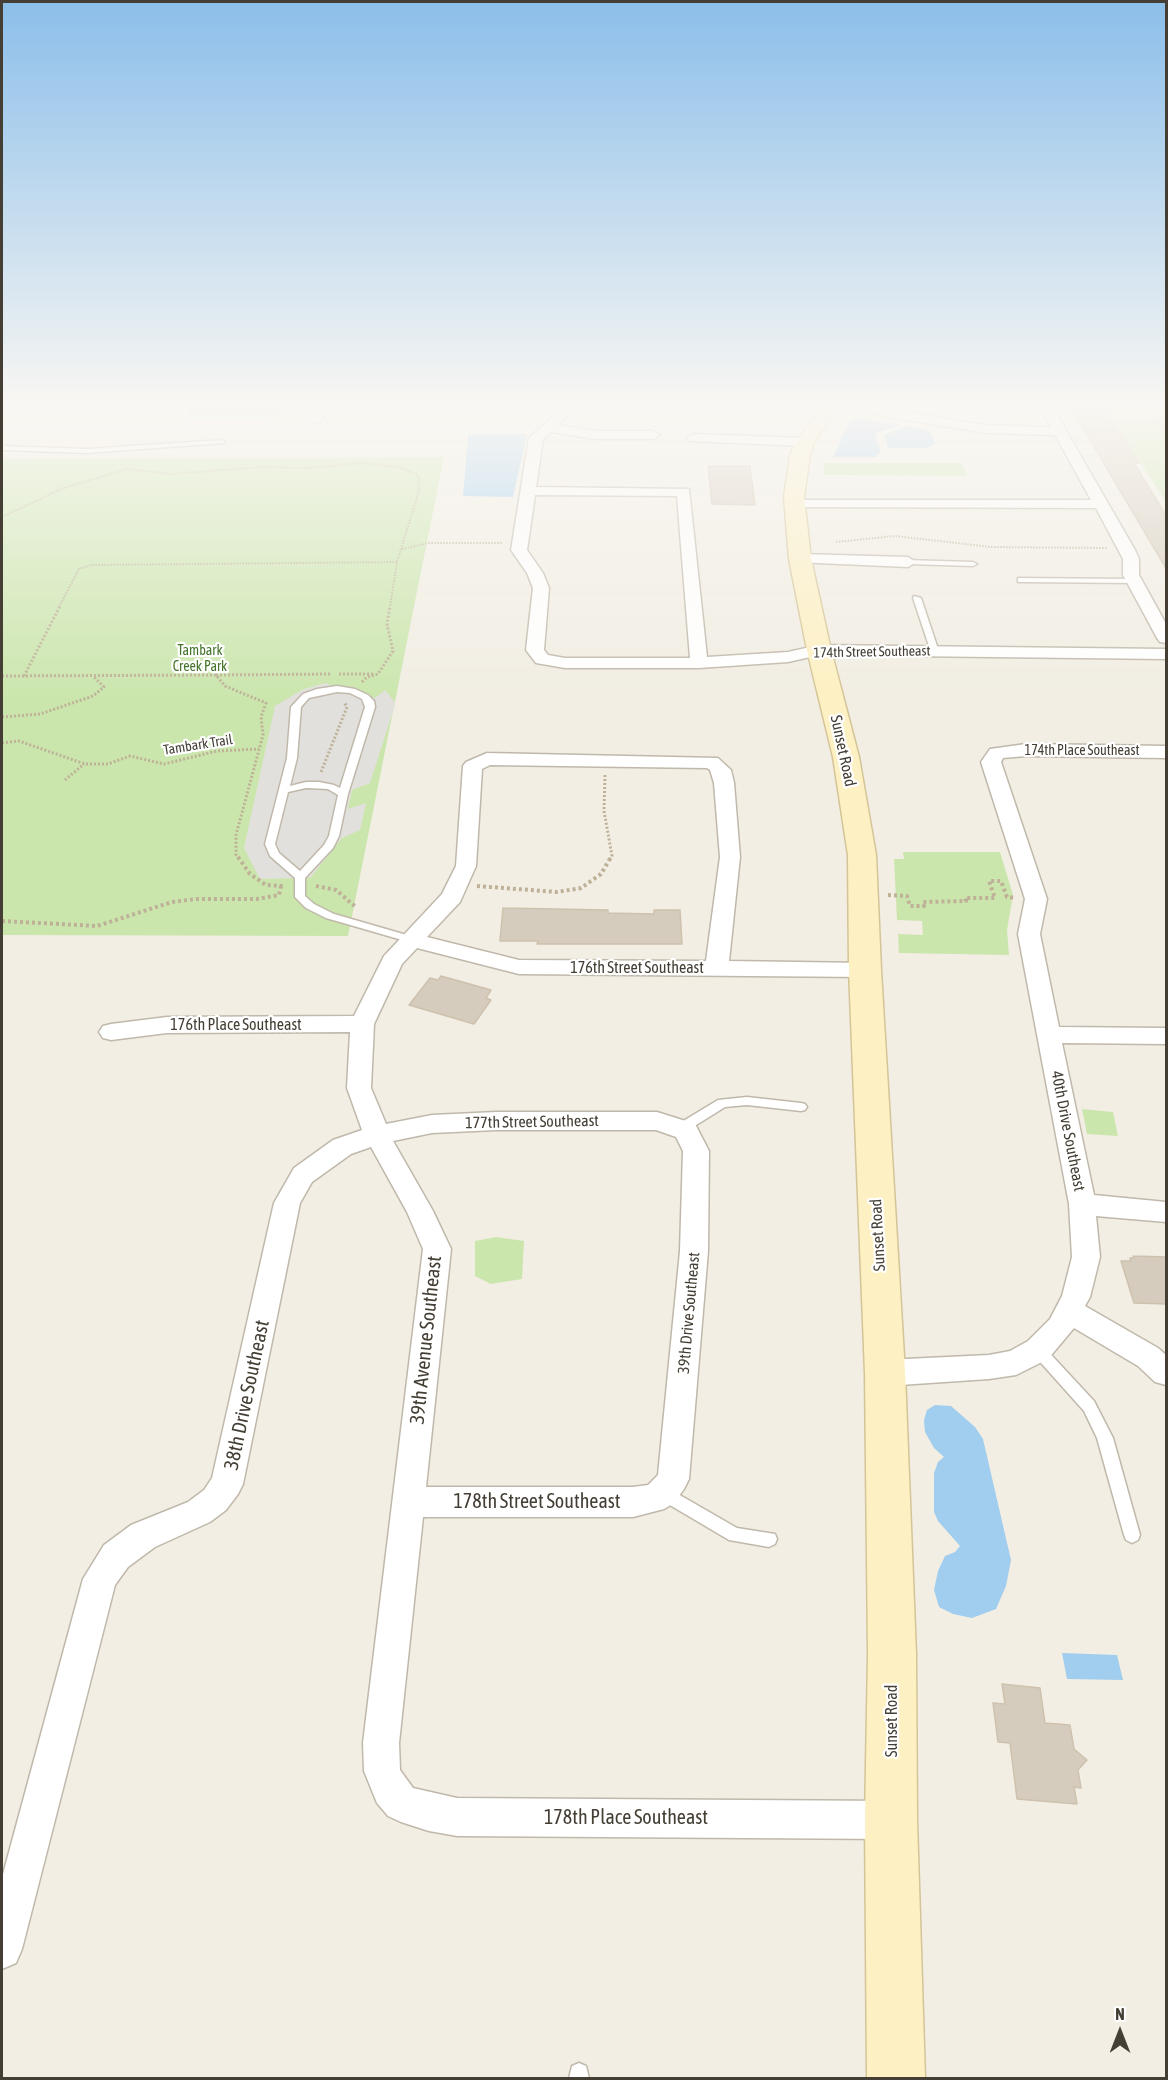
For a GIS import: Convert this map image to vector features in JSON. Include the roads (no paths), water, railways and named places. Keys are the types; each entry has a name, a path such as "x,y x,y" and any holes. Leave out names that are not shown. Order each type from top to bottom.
{"street":[{"name":"174th Street Southeast","path":"526,505 519,550 535,573 541,588 535,650 542,659 565,663 699,663 788,657 819,651 1167,654"},
{"path":"685,505 699,663"},
{"name":"Sunset Road","path":"794,505 799,550 819,651 846,757 862,855 865,970 885,1373 892,1654 891,1820 896,2079"},
{"path":"1101,505 1131,559 1131,575 1167,638"},
{"path":"799,550 909,562"},
{"name":"174th Place Southeast","path":"997,753 1026,750 1167,752"},
{"name":"40th Drive Southeast","path":"885,1373 989,1367 1016,1363 1038,1350 1060,1327 1076,1298 1086,1257 1082,1204 1029,934 1036,900 991,762 997,753"},
{"name":"39th Avenue Southeast","path":"382,1771 381,1743 437,1249 420,1211 377,1135 358,1088 362,1024 392,961 452,897 466,867 473,766 487,759 606,760 711,762 721,770 730,857 717,968"},
{"name":"176th Street Southeast","path":"413,940 496,963 519,967 865,970"},
{"name":"176th Place Southeast","path":"111,1032 167,1024 362,1024"},
{"path":"1050,1035 1167,1036"},
{"name":"177th Street Southeast","path":"377,1135 432,1124 496,1121 657,1121 683,1130"},
{"name":"39th Drive Southeast","path":"663,1493 673,1479 676,1463 694,1251 696,1151 683,1130"},
{"name":"38th Drive Southeast","path":"2,1949 100,1579 116,1556 125,1549 143,1536 199,1512 215,1500 227,1484 287,1203 303,1175 342,1147 377,1135"},
{"path":"1082,1204 1167,1212"},
{"path":"1069,1311 1148,1357 1167,1373"},
{"name":"178th Street Southeast","path":"409,1502 633,1502 653,1499 663,1493"},
{"name":"178th Place Southeast","path":"382,1771 390,1790 401,1803 429,1812 457,1817 891,1820"}],"lane":[{"path":"909,562 973,564"},
{"path":"1022,580 1134,581"},
{"path":"917,598 935,652"},
{"path":"300,882 274,854 270,844 291,758 296,707 306,696 326,690 352,691 365,697 370,707 343,794 334,836 300,882 300,897 310,906 330,916 413,940"},
{"path":"284,790 306,785 332,787 343,794"},
{"path":"683,1130 722,1103 747,1101 801,1107"},
{"path":"1038,1350 1089,1406 1105,1438 1132,1535"},
{"path":"663,1493 735,1535 769,1539"}],"water":[{"path":"935,1405 951,1406 975,1427 983,1439 1011,1560 1006,1586 996,1609 972,1618 953,1614 939,1607 934,1590 938,1571 945,1556 955,1552 960,1546 938,1521 934,1512 934,1473 938,1462 944,1457 934,1448 925,1432 924,1420 927,1410"},
{"path":"1062,1653 1117,1655 1123,1680 1067,1679"}],"park label":[{"name":"Tambark Creek Park","path":"200,660"}]}
